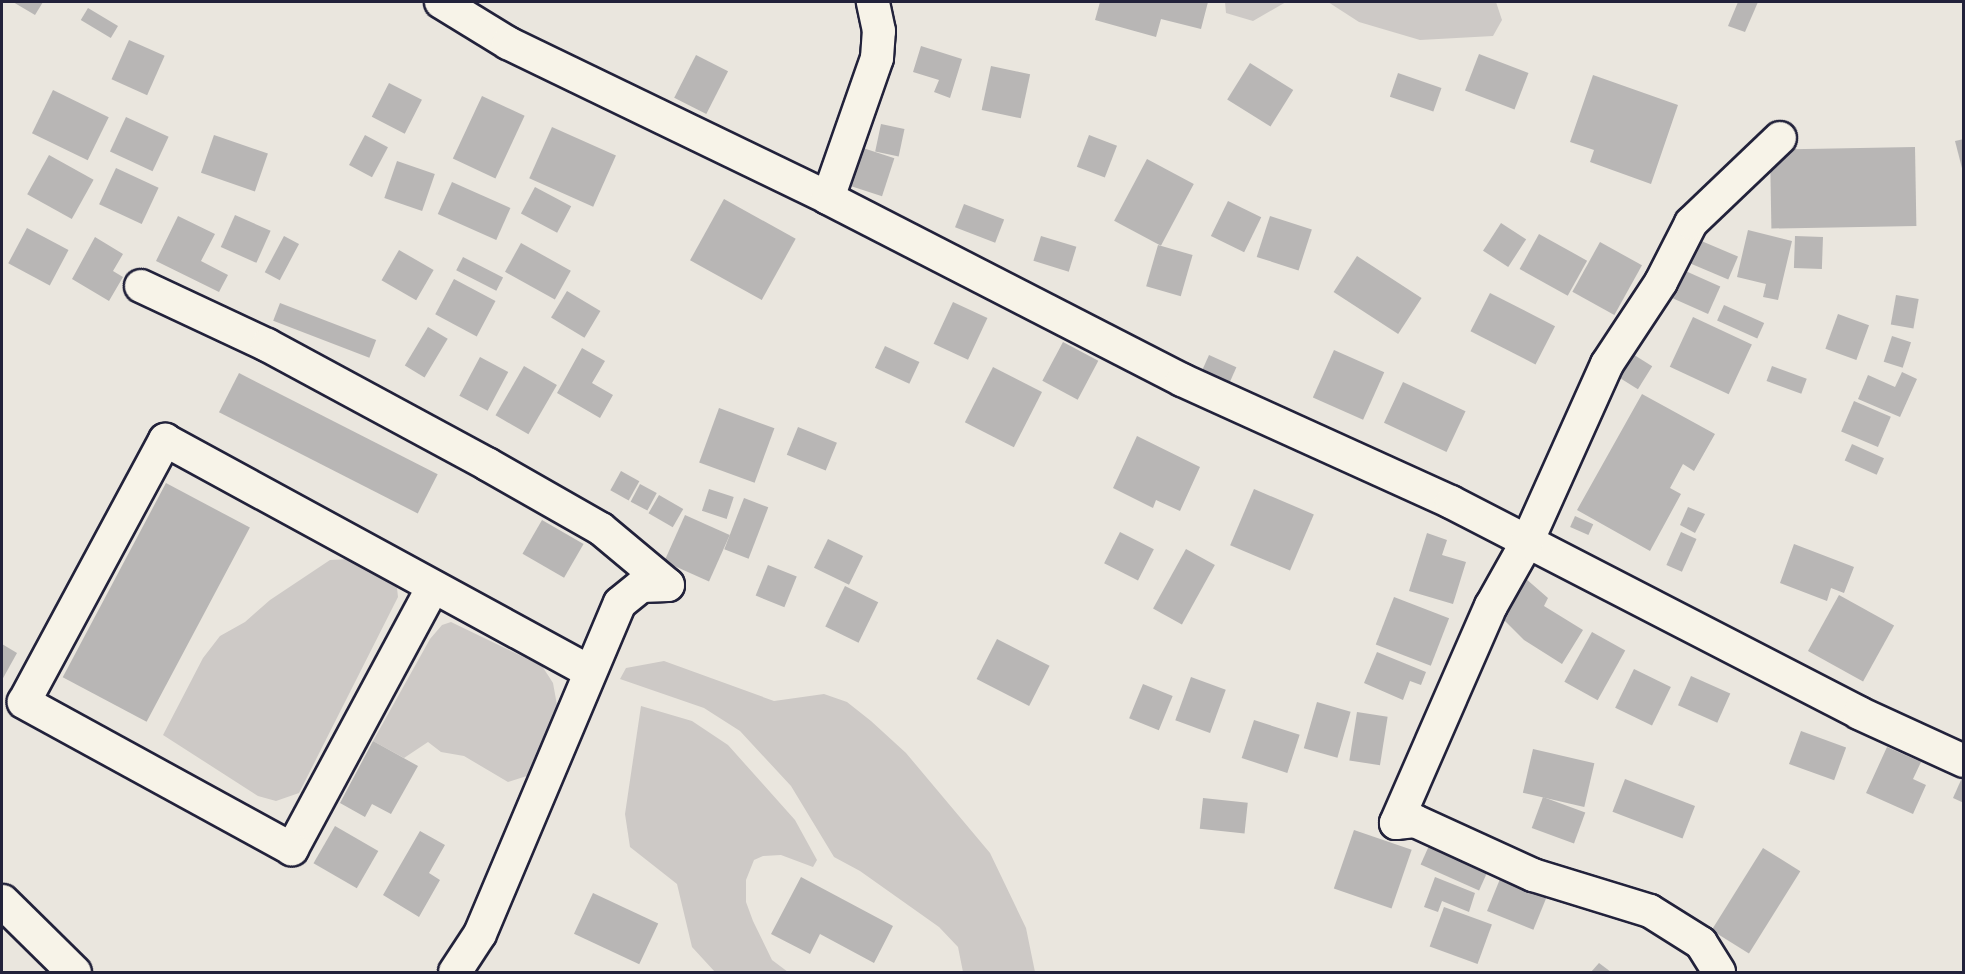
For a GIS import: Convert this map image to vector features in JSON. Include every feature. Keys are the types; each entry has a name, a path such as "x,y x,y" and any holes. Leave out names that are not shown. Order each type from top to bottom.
{"main road":[{"path":"2,901 74,972"}],"street":[{"path":"441,2 508,43 828,198 1182,380 1451,502 1859,713 1964,761"},
{"path":"828,198 877,58 879,31 873,2"},
{"path":"1719,972 1701,943 1650,911 1533,875 1414,821 1396,823 1491,606 1527,542 1607,364 1661,282 1691,223 1780,138"},
{"path":"141,286 267,345 487,464 601,529 634,554 668,585 641,586 620,603 480,934 455,972"},
{"path":"433,587 292,849 24,702 165,440 590,672"}],"shaded area":[{"path":"1225,2 1286,2 1253,21 1226,13"},
{"path":"1328,2 1496,2 1502,20 1493,36 1420,40 1359,22"},
{"path":"350,559 397,588 398,597 299,793 276,801 258,796 163,735 203,658 220,636 245,622 270,600 330,560"},
{"path":"451,622 542,666 553,683 557,705 550,734 530,775 508,782 464,756 441,752 428,742 404,758 373,741 430,639 442,625"},
{"path":"664,661 774,701 824,694 847,702 871,721 906,753 990,853 1026,928 1035,972 963,972 958,947 939,927 860,871 834,857 791,786 740,731 704,708 620,679 626,668"},
{"path":"641,706 692,721 728,745 795,820 817,860 813,867 781,855 763,856 754,860 746,880 746,902 753,921 772,960 788,972 715,972 692,947 677,884 630,847 625,814"}],"building":[{"path":"13,2 43,2 35,15"},
{"path":"1100,2 1208,2 1201,29 1161,19 1156,37 1095,20"},
{"path":"1738,2 1758,2 1745,32 1728,26"},
{"path":"88,8 118,26 111,38 81,20"},
{"path":"129,40 165,56 147,95 112,79"},
{"path":"921,46 962,59 950,98 934,92 939,80 913,72"},
{"path":"1479,54 1528,73 1515,109 1465,90"},
{"path":"696,55 728,71 706,114 674,98"},
{"path":"1250,63 1293,90 1270,126 1227,99"},
{"path":"991,66 1030,74 1021,118 982,110"},
{"path":"1398,73 1441,88 1433,112 1390,97"},
{"path":"1593,75 1678,105 1651,184 1590,162 1594,150 1570,142"},
{"path":"389,83 422,100 405,134 372,117"},
{"path":"53,90 109,117 88,160 32,133"},
{"path":"482,96 525,116 495,178 453,159"},
{"path":"126,117 169,137 153,171 110,151"},
{"path":"881,124 904,129 899,156 875,151"},
{"path":"552,127 616,155 593,207 529,178"},
{"path":"214,135 268,154 255,191 201,173"},
{"path":"365,135 388,147 372,177 349,165"},
{"path":"1089,135 1117,146 1105,177 1077,167"},
{"path":"1964,139 1964,172 1963,172 1955,141"},
{"path":"1915,147 1916,226 1771,229 1770,150"},
{"path":"863,148 894,158 882,196 851,186"},
{"path":"49,155 94,180 72,219 27,194"},
{"path":"1147,159 1194,184 1161,246 1114,221"},
{"path":"397,161 435,174 422,211 384,198"},
{"path":"116,168 159,188 142,224 99,204"},
{"path":"452,182 510,208 496,240 438,214"},
{"path":"535,187 571,206 557,233 521,213"},
{"path":"724,199 796,239 762,300 690,260"},
{"path":"1228,201 1261,217 1244,252 1211,236"},
{"path":"964,204 1004,219 995,243 955,227"},
{"path":"235,215 271,231 256,263 221,247"},
{"path":"178,216 215,234 201,261 228,275 219,292 156,261"},
{"path":"1270,216 1312,230 1299,270 1257,257"},
{"path":"1501,223 1526,239 1508,267 1483,251"},
{"path":"27,228 68,250 50,285 8,263"},
{"path":"1748,230 1792,241 1778,300 1763,297 1766,284 1737,277"},
{"path":"1539,234 1587,261 1568,296 1520,269"},
{"path":"284,236 299,244 280,280 265,272"},
{"path":"1041,236 1076,247 1069,272 1033,261"},
{"path":"1795,236 1823,237 1822,269 1794,268"},
{"path":"95,237 123,254 113,271 123,277 109,301 72,279"},
{"path":"1692,237 1738,257 1728,280 1682,260"},
{"path":"1600,242 1642,265 1614,315 1572,292"},
{"path":"521,243 571,271 555,299 505,272"},
{"path":"1158,245 1193,255 1181,296 1146,286"},
{"path":"399,250 434,270 416,300 382,280"},
{"path":"1357,256 1422,298 1398,334 1334,292"},
{"path":"463,257 503,277 496,291 456,270"},
{"path":"1681,269 1720,286 1708,314 1669,296"},
{"path":"454,279 495,301 477,336 435,314"},
{"path":"567,291 600,311 584,338 551,318"},
{"path":"1490,293 1555,326 1536,364 1470,331"},
{"path":"1896,295 1919,299 1913,329 1891,325"},
{"path":"953,302 987,318 968,360 934,344"},
{"path":"280,303 376,340 369,358 273,321"},
{"path":"1724,305 1764,323 1757,338 1717,321"},
{"path":"1838,314 1869,325 1856,360 1825,349"},
{"path":"1693,317 1752,344 1729,394 1670,367"},
{"path":"428,327 448,339 425,377 405,366"},
{"path":"1892,336 1911,342 1903,368 1884,362"},
{"path":"1063,342 1098,361 1078,400 1042,381"},
{"path":"885,346 919,362 909,384 875,368"},
{"path":"582,348 605,361 592,383 613,395 600,418 557,393"},
{"path":"1334,350 1384,372 1363,420 1313,398"},
{"path":"1631,353 1652,366 1638,389 1617,376"},
{"path":"1209,355 1236,367 1229,383 1202,371"},
{"path":"480,357 508,372 488,411 459,396"},
{"path":"524,366 557,385 528,434 496,415"},
{"path":"1772,366 1807,379 1801,394 1767,381"},
{"path":"993,367 1042,392 1014,447 965,422"},
{"path":"1902,372 1917,379 1900,417 1858,399 1868,375 1895,387"},
{"path":"239,373 438,474 418,513 219,412"},
{"path":"1403,382 1466,411 1447,452 1384,423"},
{"path":"1642,394 1715,434 1694,471 1683,464 1670,488 1681,494 1650,551 1577,510"},
{"path":"1854,401 1891,417 1878,447 1841,431"},
{"path":"719,408 774,428 755,483 699,463"},
{"path":"798,427 837,443 826,471 787,455"},
{"path":"1137,436 1200,467 1180,511 1156,500 1153,508 1113,488"},
{"path":"1852,444 1884,458 1877,475 1845,460"},
{"path":"621,471 639,481 629,500 610,490"},
{"path":"166,483 250,528 147,722 63,677"},
{"path":"640,484 657,493 647,511 631,502"},
{"path":"709,489 734,497 727,519 702,511"},
{"path":"1254,489 1314,514 1290,571 1230,545"},
{"path":"659,495 683,509 673,527 648,513"},
{"path":"744,498 768,507 749,559 724,549"},
{"path":"1688,507 1705,514 1695,533 1680,525"},
{"path":"685,515 730,535 709,582 664,562"},
{"path":"1575,516 1593,524 1588,535 1570,527"},
{"path":"542,520 584,544 564,578 522,554"},
{"path":"1120,532 1154,549 1138,580 1104,563"},
{"path":"1681,532 1697,539 1682,572 1666,565"},
{"path":"1427,533 1447,540 1442,555 1466,562 1453,604 1409,591"},
{"path":"828,539 863,556 849,585 814,568"},
{"path":"1794,544 1854,567 1844,593 1831,588 1827,601 1780,583"},
{"path":"1186,549 1215,565 1182,624 1153,608"},
{"path":"768,565 797,577 784,607 756,596"},
{"path":"1525,578 1548,598 1544,606 1583,630 1562,664 1524,640 1503,619"},
{"path":"845,586 878,602 859,643 825,626"},
{"path":"1839,595 1894,626 1863,682 1808,651"},
{"path":"1394,597 1449,618 1431,666 1376,645"},
{"path":"1592,632 1625,650 1598,700 1564,682"},
{"path":"997,639 1050,666 1029,706 977,679"},
{"path":"2,644 17,653 2,680"},
{"path":"1377,652 1426,672 1421,685 1410,681 1403,700 1364,683"},
{"path":"1634,669 1671,687 1652,726 1615,708"},
{"path":"1691,676 1730,693 1717,723 1678,705"},
{"path":"1191,677 1226,690 1210,733 1175,720"},
{"path":"1143,684 1173,696 1159,730 1129,718"},
{"path":"1317,702 1351,712 1337,758 1304,748"},
{"path":"1357,712 1388,717 1380,765 1349,760"},
{"path":"1254,720 1300,735 1287,773 1242,758"},
{"path":"1801,731 1846,747 1834,780 1789,764"},
{"path":"373,741 418,766 391,814 372,804 365,817 340,803"},
{"path":"1887,747 1921,762 1913,779 1926,785 1913,814 1866,793"},
{"path":"1533,749 1594,763 1584,807 1523,793"},
{"path":"1625,779 1695,806 1682,839 1612,812"},
{"path":"1961,780 1964,781 1964,803 1953,798"},
{"path":"1543,797 1585,812 1574,843 1532,828"},
{"path":"1203,798 1248,803 1245,834 1200,829"},
{"path":"335,826 378,851 357,888 314,863"},
{"path":"1354,830 1412,850 1391,908 1334,889"},
{"path":"420,831 445,845 429,873 440,880 419,917 383,895"},
{"path":"1432,839 1490,865 1479,891 1421,865"},
{"path":"1763,848 1800,871 1749,954 1712,930"},
{"path":"1502,874 1548,893 1533,930 1487,911"},
{"path":"801,877 893,926 874,963 820,934 810,954 771,934"},
{"path":"1435,877 1475,893 1469,912 1442,901 1438,912 1424,907"},
{"path":"593,893 658,923 639,964 574,934"},
{"path":"1444,907 1492,924 1478,964 1430,946"},
{"path":"1599,963 1611,972 1591,972"}]}
